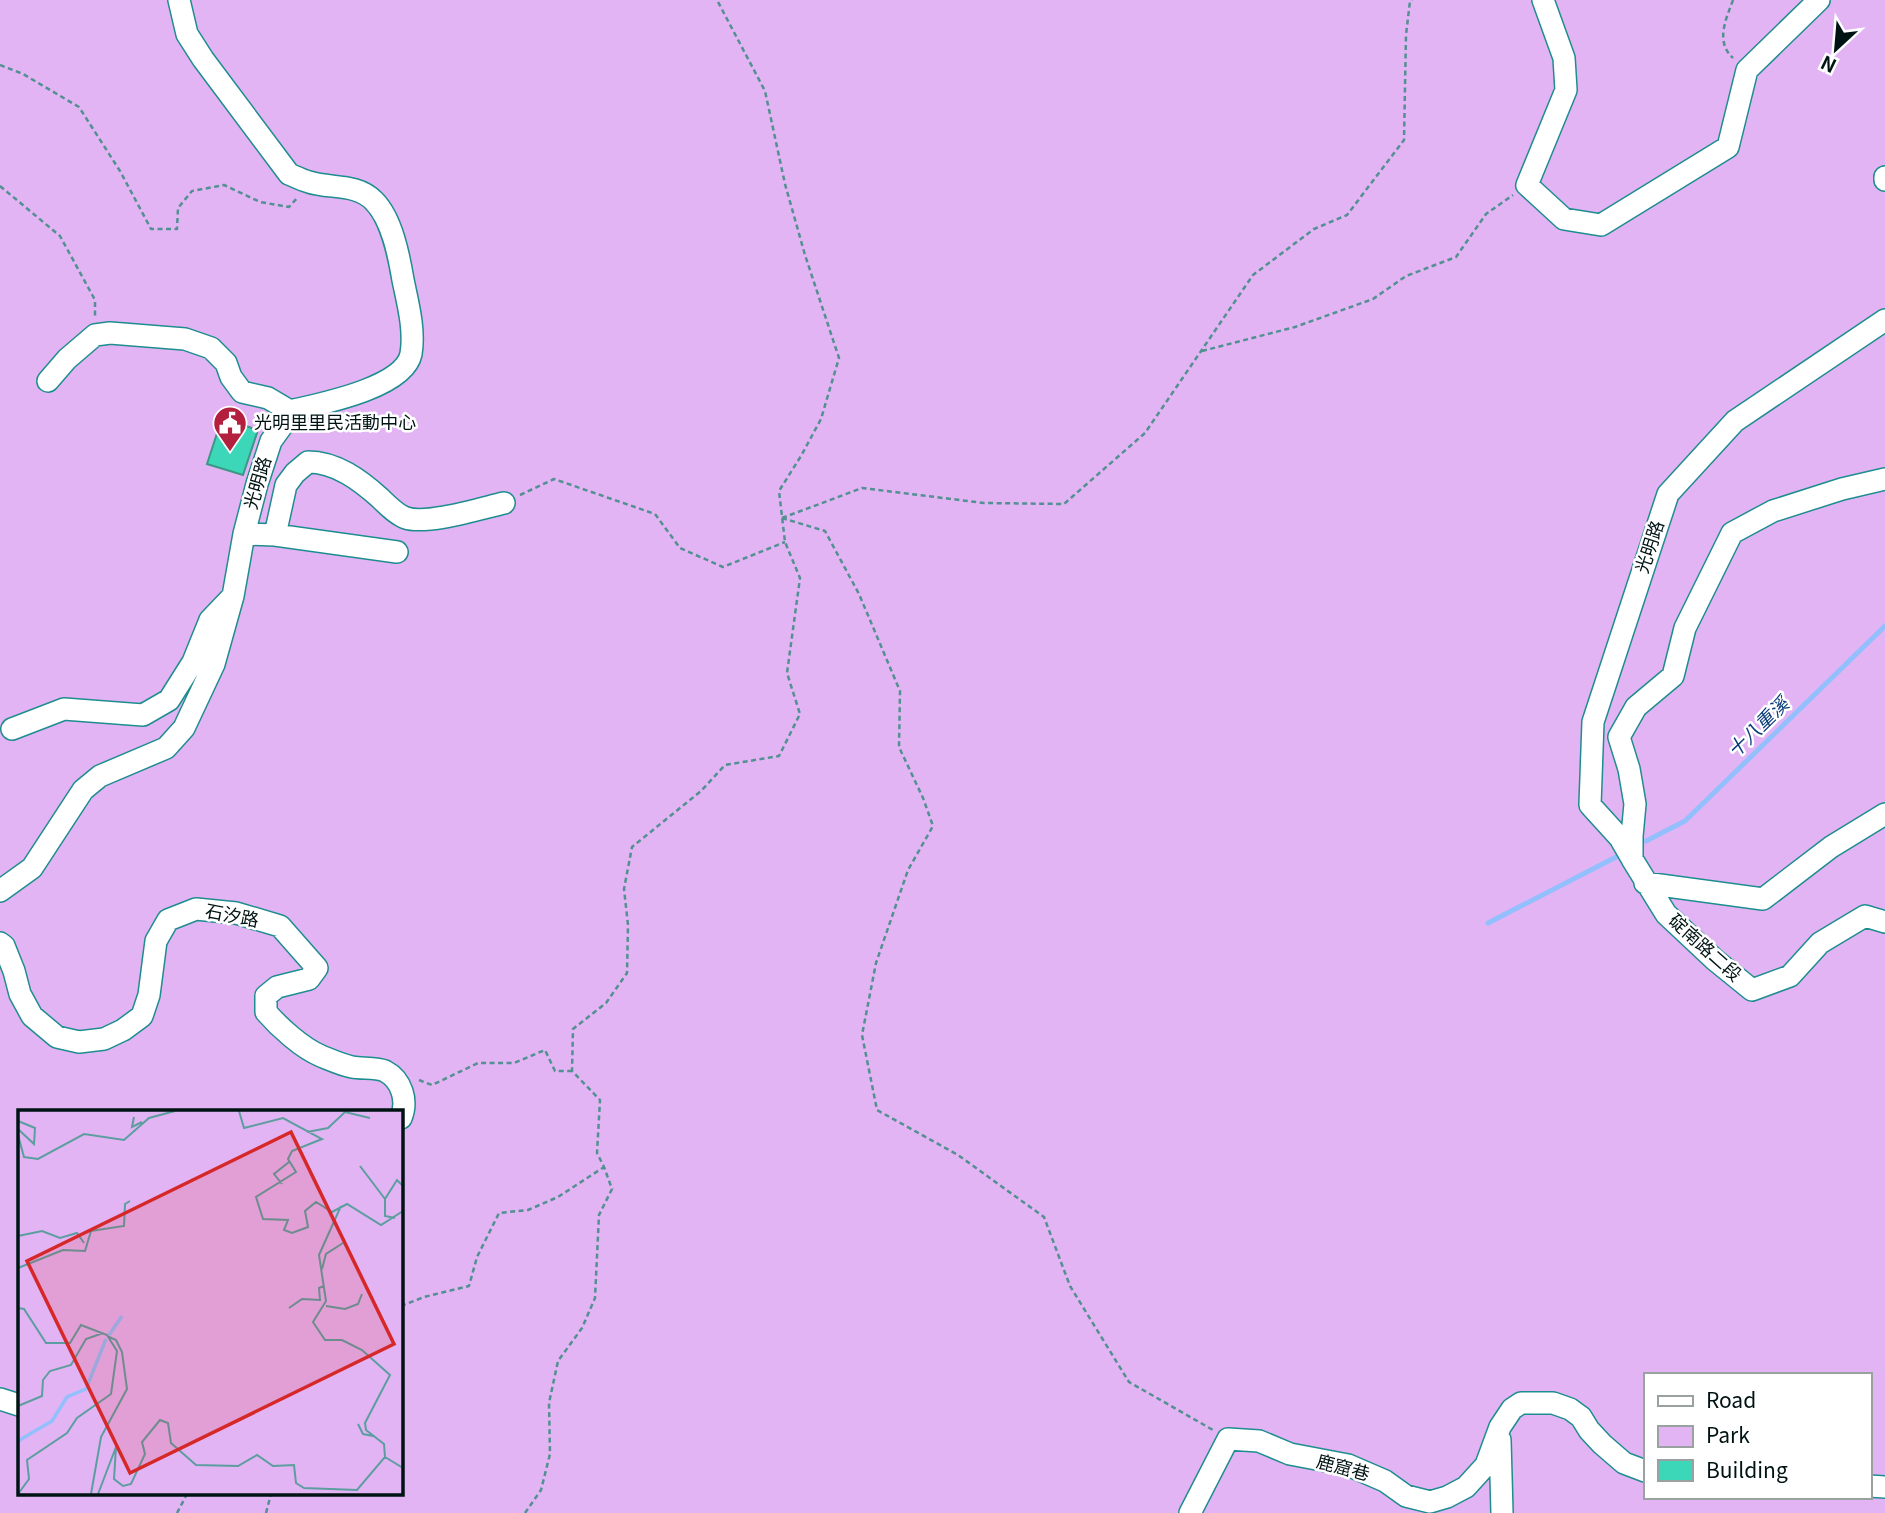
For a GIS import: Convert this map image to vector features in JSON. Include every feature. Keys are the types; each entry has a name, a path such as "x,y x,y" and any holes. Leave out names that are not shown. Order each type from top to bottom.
{"street":[{"path":"48,381 67,359 95,335 110,333 185,339 211,348 226,363 231,377 242,392 268,398 290,411 344,399 391,378 403,370 411,356 411,325 402,274 388,222 373,200 352,188 310,183 289,174 187,34 179,0"},
{"path":"1543,0 1563,58 1566,90 1527,185 1564,219 1601,225 1728,147 1746,70 1819,0"},
{"name":"光明路","path":"1632,859 1620,838 1590,805 1593,722 1668,494 1735,421 1885,320"},
{"name":"光明路","path":"0,891 32,868 83,790 100,776 166,748 184,728 214,664 233,596 244,534 271,441 290,411"},
{"path":"275,535 286,485 308,462 334,466 355,478 391,509 407,518 435,518 503,503"},
{"path":"1632,859 1635,804 1629,769 1619,737 1636,707 1673,676 1685,628 1732,533 1773,510 1885,479"},
{"path":"244,534 275,535 397,552"},
{"path":"12,729 64,709 143,715 169,700 193,662 210,620 233,596"},
{"path":"1645,883 1763,899 1831,848 1885,814"},
{"name":"碇南路二段","path":"1632,859 1666,914 1752,990 1790,976 1820,943 1865,916 1885,922"},
{"name":"石汐路","path":"0,943 4,946 14,971 20,994 33,1016 57,1037 79,1042 104,1039 123,1030 142,1016 149,995 156,941 168,920 196,909 236,913 280,926 317,968 309,979 277,987 266,996 266,1012 279,1027 319,1055 351,1066 383,1070 393,1077"},
{"path":"393,1077 403,1092 402,1115"},
{"path":"0,1399 18,1405"},
{"name":"鹿窟巷","path":"1228,1438 1259,1441 1290,1454 1348,1465 1385,1481 1406,1496 1430,1502 1466,1487 1486,1465 1500,1427 1512,1409 1521,1403 1553,1403 1570,1409 1581,1417 1602,1444 1624,1463 1644,1471"},
{"path":"1500,1427 1502,1513"},
{"path":"1191,1513 1228,1438"}],"path":[{"path":"525,1513 541,1490 550,1454 549,1403 558,1361 582,1328 595,1298 599,1215 612,1189 597,1153 600,1100 572,1071 573,1029 606,1003 627,972 628,925 624,889 632,848 701,791 725,765 779,756 800,714 787,673 800,578 785,542 779,491 821,418 839,358 785,184 765,91 717,0"},
{"path":"782,518 862,488 984,503 1064,504 1145,433 1253,275 1314,229 1347,215 1404,140 1406,35 1412,0"},
{"path":"1733,0 1722,31 1726,51 1746,70"},
{"path":"0,65 23,74 79,107 120,172 151,229 177,229 178,208 192,191 223,185 260,202 289,207 310,183"},
{"path":"1200,351 1295,327 1373,299 1406,276 1456,257 1486,214 1527,185"},
{"path":"0,186 60,236 95,300 95,335"},
{"path":"503,503 554,479 655,514 680,548 723,567 785,542"},
{"path":"782,518 825,531 859,594 900,691 898,747 923,798 933,826 908,870 876,963 862,1035 877,1110 958,1155 1044,1217 1070,1286 1129,1382 1228,1438"},
{"path":"393,1077 403,1073 432,1085 478,1063 514,1063 545,1050 555,1071 572,1071"},
{"path":"402,1306 469,1286 477,1257 499,1213 528,1210 558,1197 604,1167"},
{"path":"177,1513 186,1496"},
{"path":"265,1513 270,1496"}],"green space":[{"path":"0,0 1885,0 1885,1513 0,1513"}],"building":[{"path":"222,418 258,430 243,475 207,464"}],"waterway":[{"name":"十八重溪","path":"1646,841 1685,821 1885,626"},
{"name":"十八重溪","path":"1488,923 1618,856"}],"place":[{"name":"光明里里民活動中心","path":"230,453"}]}
